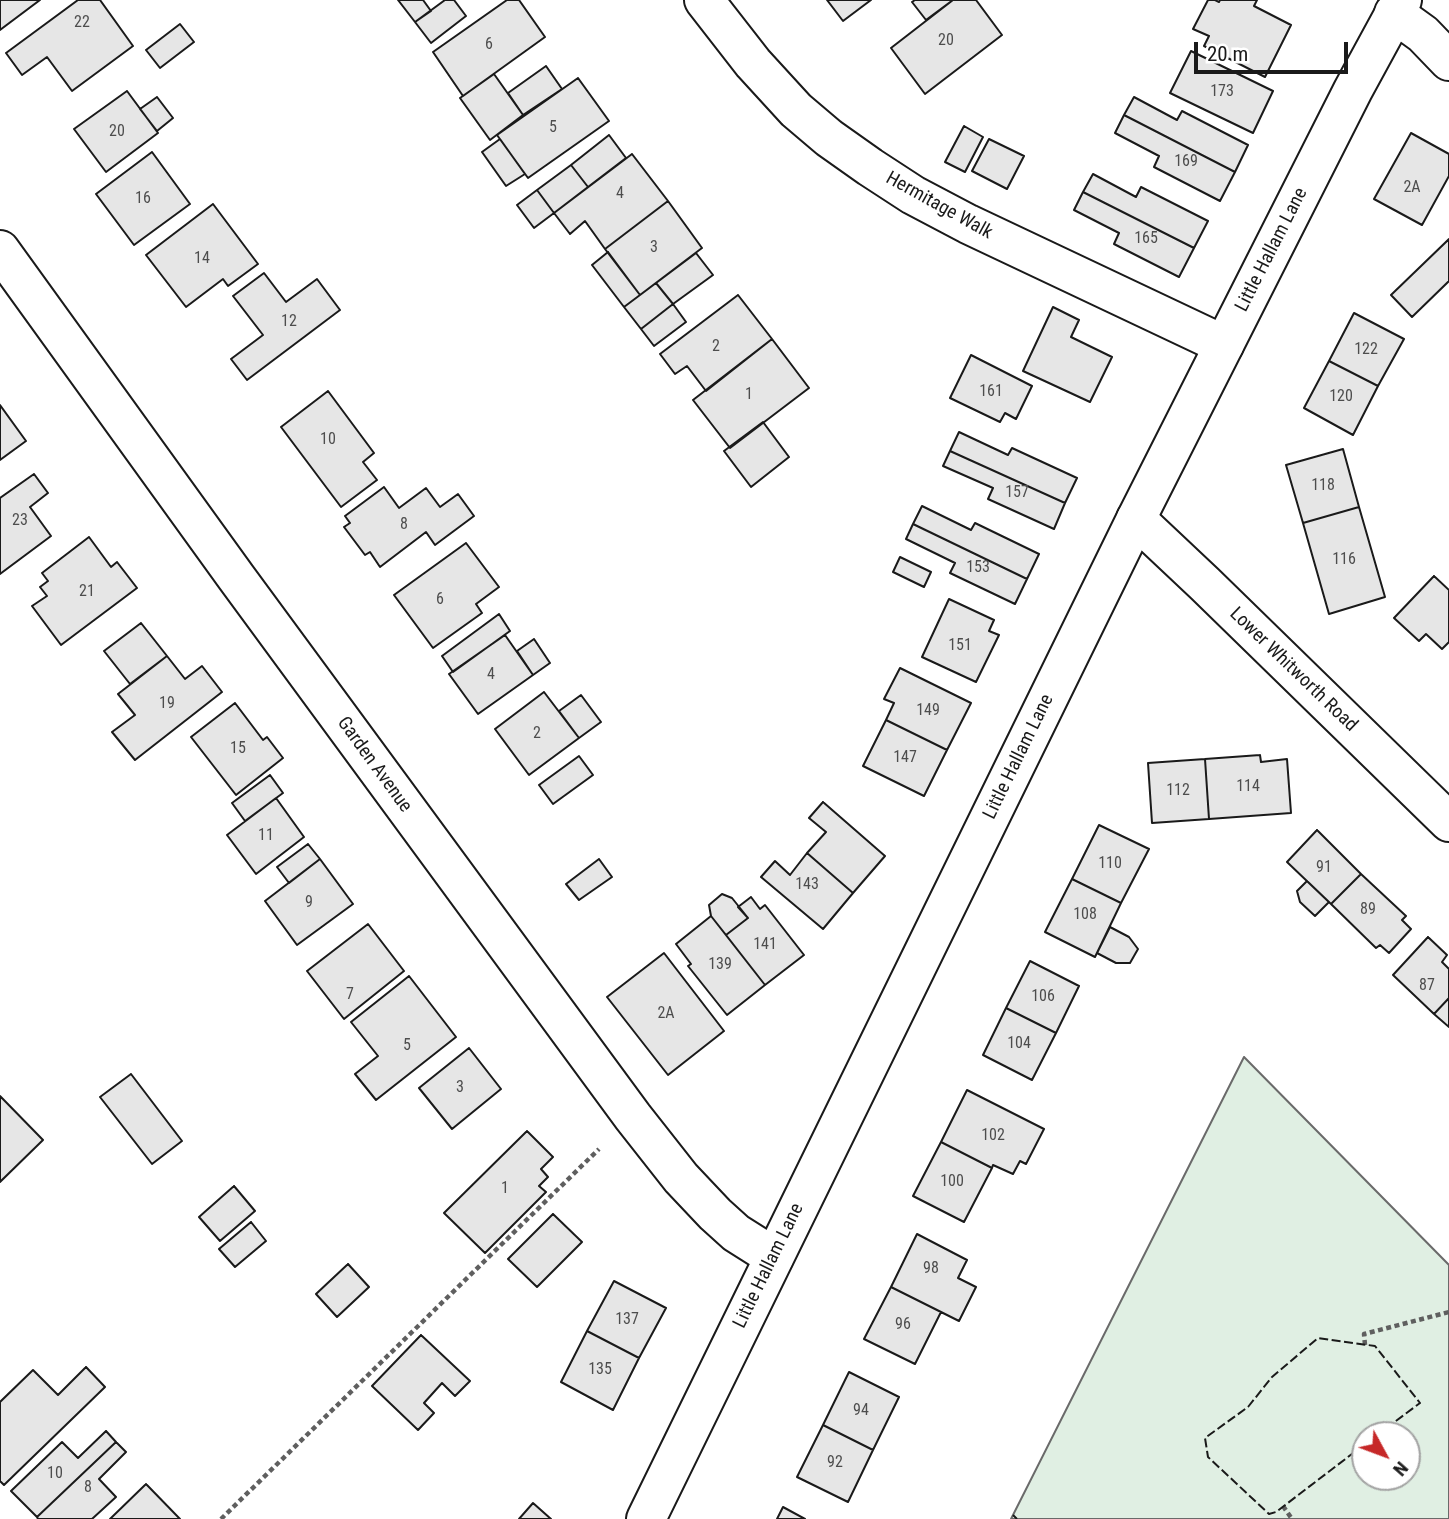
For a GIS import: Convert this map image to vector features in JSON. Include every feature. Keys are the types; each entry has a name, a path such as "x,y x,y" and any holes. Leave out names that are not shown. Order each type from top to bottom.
{"street":[{"name":"Hermitage Walk","path":"704,0 753,63 788,102 829,138 870,167 968,224 1224,345"},
{"name":"Little Hallam Lane","path":"646,1519 1136,519 1398,7"},
{"path":"1398,7 1410,23 1449,61"},
{"name":"Garden Avenue","path":"0,250 236,577 633,1116 681,1178 708,1207 736,1233 774,1257"},
{"name":"Lower Whitworth Road","path":"1136,519 1449,822"}],"path":[{"path":"221,1519 600,1149"},
{"path":"1365,1345 1364,1334 1449,1312"},
{"path":"1283,1506 1292,1519"}],"green space":[{"path":"1244,1057 1449,1265 1449,1519 1011,1519"}],"building":[{"path":"0,0 40,0 0,30"},
{"path":"78,0 100,0 133,46 72,91 47,57 22,75 6,53"},
{"path":"398,0 423,0 431,11 415,22"},
{"path":"445,0 454,0 466,16 431,43 415,22"},
{"path":"507,0 519,0 545,37 463,96 433,52"},
{"path":"827,0 871,0 843,21"},
{"path":"953,0 926,20 912,2"},
{"path":"953,0 976,0 1002,35 925,94 891,48"},
{"path":"1208,0 1257,0 1254,6 1291,25 1265,77 1204,46 1209,36 1193,29"},
{"path":"180,24 194,42 160,68 146,50"},
{"path":"1191,51 1273,91 1253,133 1170,93"},
{"path":"546,66 562,89 523,115 508,93"},
{"path":"494,74 523,115 490,140 460,98"},
{"path":"578,78 609,121 528,178 497,135"},
{"path":"127,91 158,133 106,172 74,129"},
{"path":"157,97 173,118 157,131 140,109"},
{"path":"1134,97 1177,120 1182,111 1248,145 1235,172 1124,115"},
{"path":"1124,115 1235,172 1220,201 1154,167 1159,156 1115,133"},
{"path":"964,126 983,137 965,172 945,162"},
{"path":"1411,133 1449,154 1449,176 1422,225 1374,199"},
{"path":"609,135 626,158 588,187 571,165"},
{"path":"500,139 525,174 506,186 482,152"},
{"path":"989,139 1024,156 1007,189 972,171"},
{"path":"152,152 190,204 134,245 96,194"},
{"path":"632,154 668,201 605,249 585,221 570,234 554,213"},
{"path":"571,165 588,187 554,213 537,190"},
{"path":"1093,174 1136,197 1141,187 1208,221 1194,248 1083,192"},
{"path":"537,190 554,213 534,228 517,205"},
{"path":"1083,192 1194,248 1179,277 1114,244 1119,233 1074,210"},
{"path":"668,201 702,248 640,295 605,249"},
{"path":"213,204 258,264 228,286 223,279 186,307 146,255"},
{"path":"1449,239 1449,281 1412,317 1391,295"},
{"path":"608,252 640,295 624,307 592,265"},
{"path":"696,253 713,275 673,304 656,283"},
{"path":"264,273 286,302 317,279 340,310 247,380 231,359 263,335 233,296"},
{"path":"656,283 673,304 641,329 624,307"},
{"path":"738,295 772,339 706,391 687,366 675,374 660,354"},
{"path":"673,304 686,322 654,346 641,329"},
{"path":"1053,307 1079,320 1071,337 1112,357 1090,402 1023,371"},
{"path":"1354,313 1404,339 1378,386 1329,361"},
{"path":"772,339 809,388 730,448 693,400"},
{"path":"971,355 1032,386 1016,419 1005,413 1000,422 950,398"},
{"path":"1329,361 1378,386 1353,435 1304,408"},
{"path":"328,391 374,453 363,462 377,480 341,507 281,427"},
{"path":"0,405 26,441 0,460"},
{"path":"763,422 789,457 751,487 724,451"},
{"path":"959,432 1008,455 1012,448 1077,478 1065,503 950,451"},
{"path":"1343,449 1359,507 1303,523 1286,465"},
{"path":"950,451 1065,503 1054,529 988,499 993,488 943,466"},
{"path":"34,474 48,493 30,507 51,536 0,574 0,498"},
{"path":"384,487 399,508 426,488 440,507 458,494 474,516 435,545 426,532 380,567 370,552 365,555 344,527 350,523 345,516"},
{"path":"922,506 971,530 975,523 1039,554 1027,579 913,524"},
{"path":"1359,507 1385,597 1329,614 1303,523"},
{"path":"913,524 1027,579 1015,604 950,573 955,563 906,539"},
{"path":"89,537 111,567 117,562 137,588 61,645 32,606 47,596 40,587 48,581 42,573"},
{"path":"466,543 499,587 476,604 482,613 433,648 394,595"},
{"path":"900,557 931,572 924,587 893,572"},
{"path":"1434,576 1449,590 1449,642 1442,649 1426,634 1419,641 1394,618"},
{"path":"949,599 994,620 989,631 999,635 976,682 922,657"},
{"path":"499,614 510,631 453,672 442,656"},
{"path":"141,623 167,656 130,684 104,651"},
{"path":"505,635 533,675 478,714 449,674"},
{"path":"534,639 550,663 533,675 517,651"},
{"path":"167,656 185,679 202,666 222,692 135,760 112,732 135,715 118,694"},
{"path":"900,668 971,703 947,750 886,720 894,703 884,699"},
{"path":"544,692 579,738 529,775 495,729"},
{"path":"581,695 601,722 579,738 559,711"},
{"path":"235,703 263,740 267,737 283,758 236,795 191,737"},
{"path":"886,720 947,750 924,796 863,766"},
{"path":"1260,755 1261,762 1287,759 1291,813 1209,819 1205,759"},
{"path":"579,756 593,775 553,804 539,785"},
{"path":"1205,759 1209,819 1152,823 1148,763"},
{"path":"270,775 283,793 245,821 232,803"},
{"path":"276,798 304,837 256,874 227,835"},
{"path":"823,802 885,856 853,893 807,853 826,832 809,818"},
{"path":"1099,825 1149,849 1121,903 1072,879"},
{"path":"1317,830 1361,874 1331,904 1287,862"},
{"path":"308,844 320,859 289,883 277,867"},
{"path":"807,853 853,893 823,929 761,877 775,861 790,875"},
{"path":"320,859 353,904 297,945 265,901"},
{"path":"599,859 612,877 579,900 566,884"},
{"path":"1361,874 1406,916 1402,920 1411,929 1389,953 1380,945 1376,948 1331,904"},
{"path":"1072,879 1121,903 1095,957 1045,932"},
{"path":"1307,881 1329,902 1315,916 1300,902 1297,891"},
{"path":"722,894 732,898 748,918 726,935 711,916 709,905"},
{"path":"751,897 760,909 765,905 804,955 765,985 726,935 748,918 738,907"},
{"path":"711,916 765,985 727,1015 688,966 691,964 676,944"},
{"path":"368,924 404,971 344,1019 307,971"},
{"path":"1110,927 1129,937 1138,949 1130,963 1116,963 1097,953"},
{"path":"1428,937 1447,955 1442,962 1449,969 1449,998 1434,1014 1393,975"},
{"path":"664,953 724,1031 668,1075 607,997"},
{"path":"1030,961 1079,986 1056,1033 1006,1008"},
{"path":"409,976 456,1037 376,1100 355,1074 378,1056 351,1022"},
{"path":"1449,998 1449,1027 1434,1014"},
{"path":"1006,1008 1056,1033 1032,1080 983,1055"},
{"path":"469,1048 501,1089 452,1129 419,1088"},
{"path":"131,1074 182,1141 152,1164 100,1097"},
{"path":"967,1090 1044,1129 1026,1164 1020,1161 1013,1174 993,1165 992,1168 941,1142"},
{"path":"0,1096 43,1140 0,1182"},
{"path":"527,1131 553,1157 541,1169 548,1177 539,1186 546,1192 485,1253 444,1213"},
{"path":"941,1142 992,1168 964,1222 913,1196"},
{"path":"234,1186 255,1211 220,1241 199,1217"},
{"path":"553,1214 582,1242 537,1287 508,1259"},
{"path":"251,1222 266,1241 235,1267 219,1249"},
{"path":"917,1234 967,1260 958,1278 976,1287 959,1321 891,1287"},
{"path":"348,1264 369,1287 337,1317 316,1294"},
{"path":"614,1281 666,1308 639,1358 587,1331"},
{"path":"891,1287 941,1312 915,1364 864,1339"},
{"path":"587,1331 639,1358 613,1410 561,1382"},
{"path":"421,1335 470,1381 455,1396 442,1383 424,1403 434,1413 418,1430 372,1386"},
{"path":"86,1367 105,1387 4,1485 0,1481 0,1402 33,1370 58,1395"},
{"path":"849,1372 899,1397 873,1450 823,1425"},
{"path":"823,1425 873,1450 848,1502 797,1477"},
{"path":"106,1431 116,1442 37,1517 11,1491 62,1442 78,1458"},
{"path":"116,1442 126,1452 99,1479 116,1497 92,1519 38,1519 37,1517"},
{"path":"146,1484 180,1519 110,1519"},
{"path":"533,1503 551,1519 519,1519"},
{"path":"783,1507 805,1519 777,1519"}],"fence":[{"path":"1351,1455 1276,1512 1269,1514 1208,1457 1205,1438 1248,1407 1272,1377 1318,1338 1375,1346 1420,1403 1396,1421"},
{"path":"1013,1515 1017,1519"}]}
